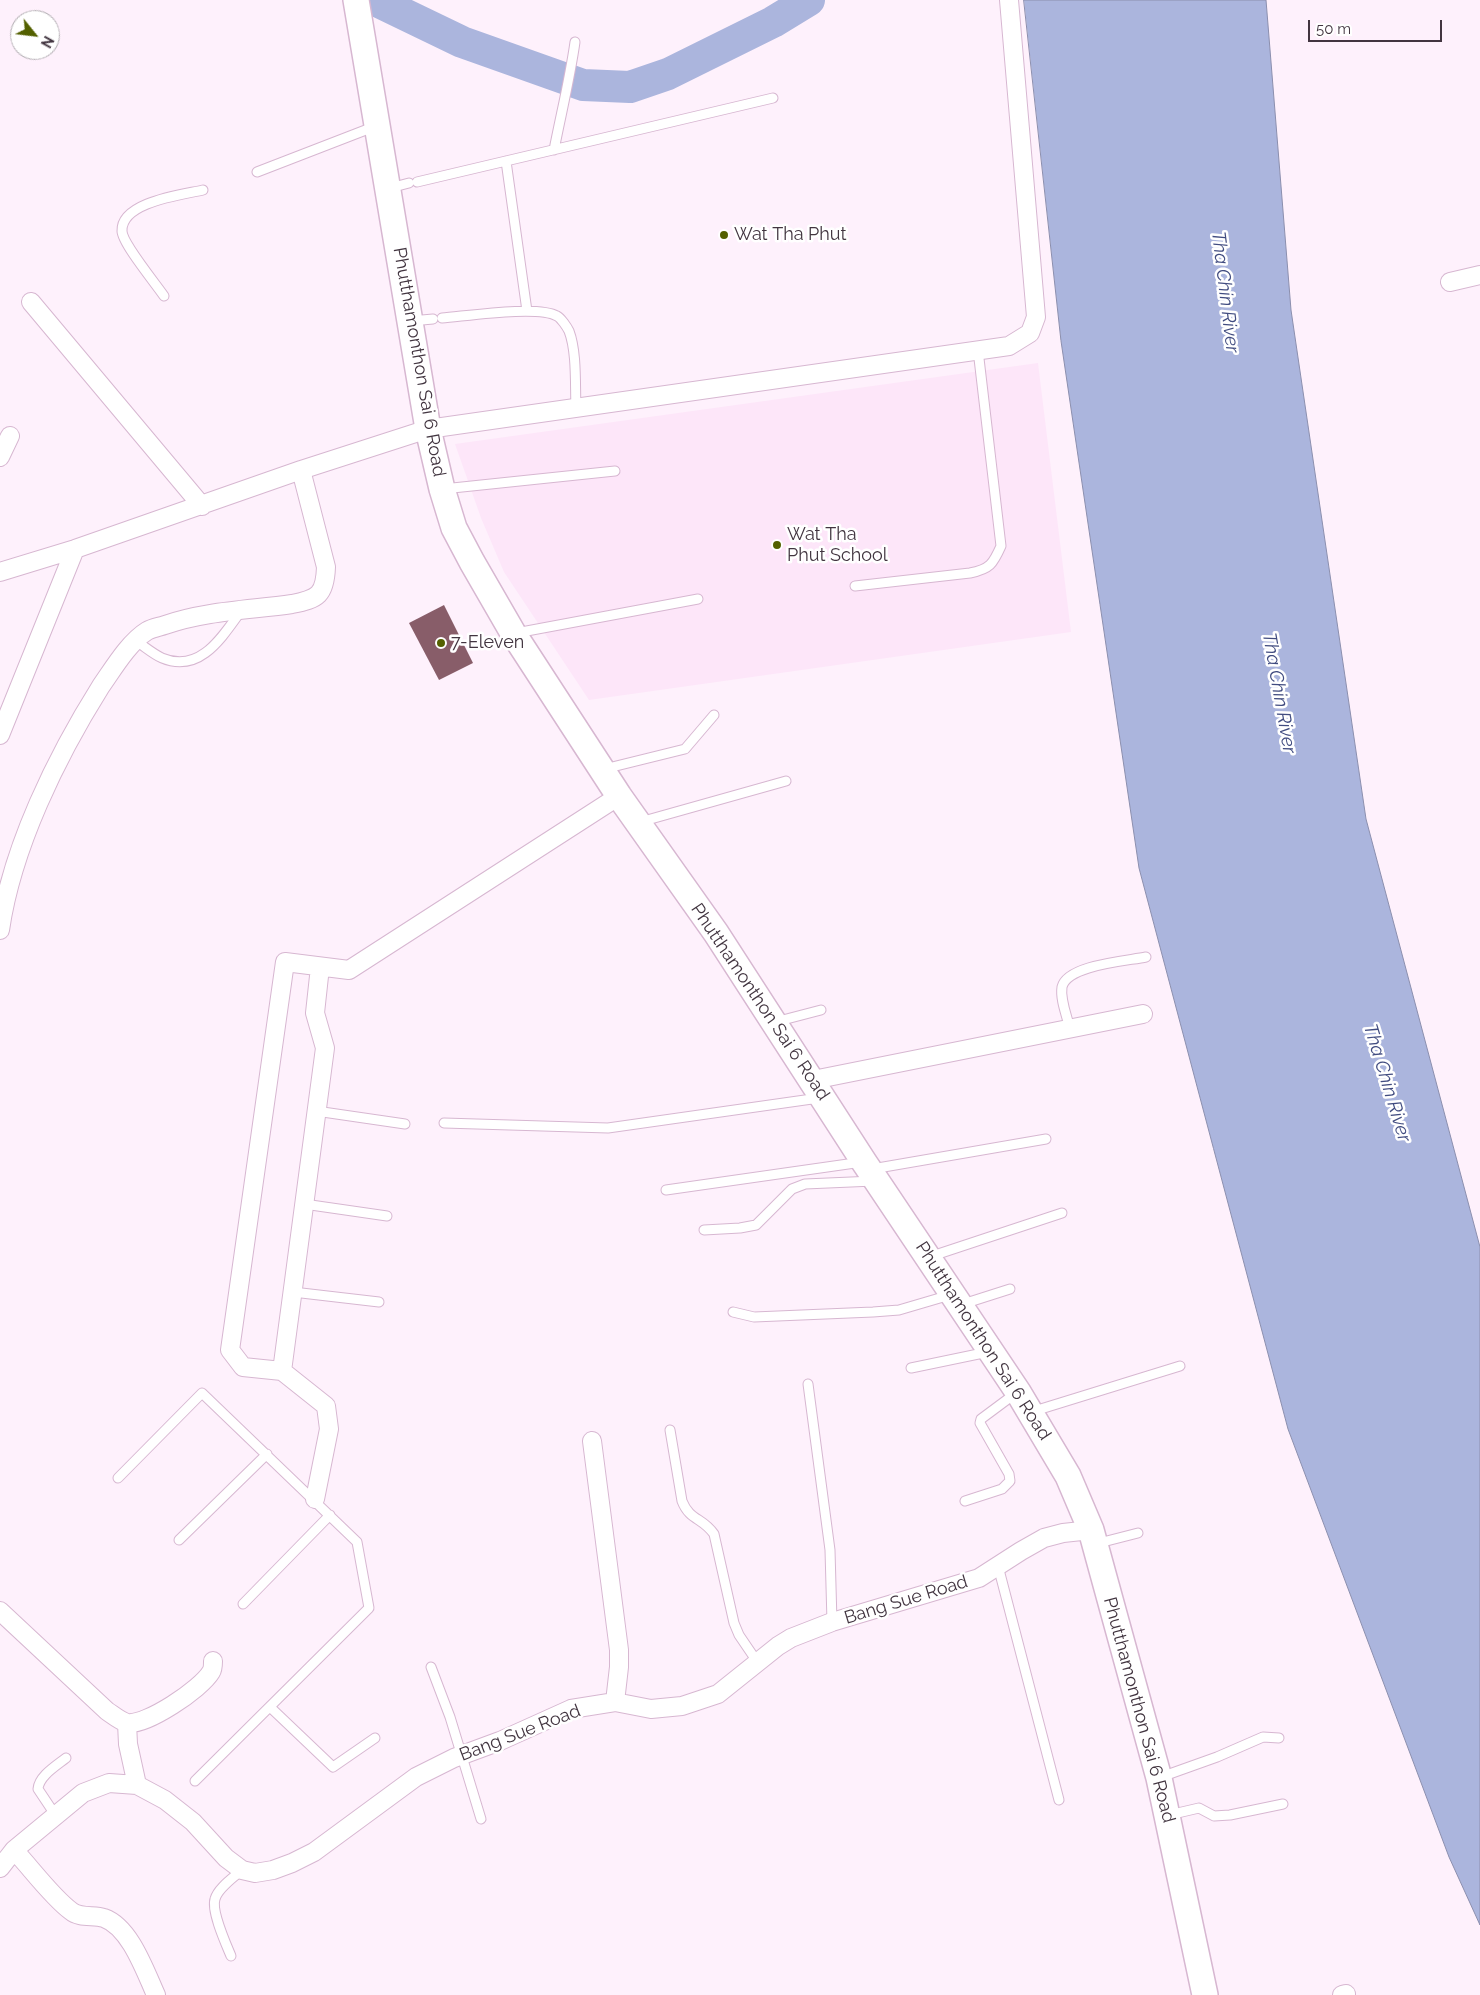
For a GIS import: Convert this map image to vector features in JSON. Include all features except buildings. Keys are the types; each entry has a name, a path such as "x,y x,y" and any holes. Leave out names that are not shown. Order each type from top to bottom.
{"main road":[{"name":"Phutthamonthon Sai 6 Road","path":"357,7 376,126 405,184 428,319 428,429 442,489 454,528 513,634 619,796 716,933 870,1170 991,1351 1068,1476 1093,1537 1159,1778 1205,1995"}],"street":[{"path":"0,572 428,429 1009,346 1030,333 1036,316 1009,0"},
{"path":"1450,282 1480,275"},
{"path":"31,302 202,506"},
{"path":"0,457 10,436"},
{"path":"1,922 18,856 49,779 85,712 112,670 136,641 147,631 182,619 310,600 321,592 325,584 326,567 301,470"},
{"path":"0,735 75,548"},
{"path":"315,1499 329,1429 326,1406 282,1370 243,1367 230,1350 285,962 349,970 619,796"},
{"path":"282,1370 325,1048 314,1014 320,967"},
{"path":"818,1089 1070,1029 1143,1014"},
{"path":"592,1441 619,1650 615,1702"},
{"name":"Bang Sue Road","path":"242,1870 255,1873 274,1870 314,1852 416,1777 459,1750 571,1709 615,1702 651,1709 682,1706 718,1694 778,1646 791,1638 832,1622 962,1585 979,1578 1044,1538 1063,1533 1093,1537"},
{"path":"0,1611 107,1711 128,1723 148,1718 179,1701 213,1671 213,1661"},
{"path":"128,1723 128,1744 136,1780"},
{"path":"0,1868 14,1850 52,1811 83,1793 109,1783 136,1780 193,1822 226,1858 242,1870"},
{"path":"14,1850 73,1913 96,1916 116,1923 140,1959 156,1995"}],"lane":[{"path":"554,150 564,96 572,66 575,42"},
{"path":"405,184 773,98"},
{"path":"257,172 376,126"},
{"path":"506,161 528,311"},
{"path":"164,296 126,242 122,231 127,216 142,206 203,190"},
{"path":"428,319 528,311 546,312 558,316 569,330 573,354 576,408"},
{"path":"855,586 970,573 983,570 994,562 1001,546 978,350"},
{"path":"442,489 615,471"},
{"path":"513,634 698,599"},
{"path":"136,641 162,658 180,662 200,657 215,646 241,611"},
{"path":"602,770 685,749 714,715"},
{"path":"638,823 786,781"},
{"path":"1070,1029 1062,993 1063,985 1067,979 1081,970 1146,957"},
{"path":"774,1022 820,1010"},
{"path":"444,1123 608,1128 818,1089"},
{"path":"316,1111 405,1124"},
{"path":"704,1230 756,1225 792,1189 805,1184 870,1170 1046,1139"},
{"path":"666,1190 870,1170"},
{"path":"304,1204 387,1216"},
{"path":"929,1257 1062,1213"},
{"path":"733,1312 754,1317 899,1310 1010,1289"},
{"path":"292,1292 379,1302"},
{"path":"911,1368 991,1351"},
{"path":"965,1501 1002,1489 1010,1481 1009,1474 980,1423 982,1419 1024,1402 1180,1366"},
{"path":"808,1384 830,1550 832,1622"},
{"path":"118,1478 202,1393 315,1499 357,1542 369,1608 195,1781"},
{"path":"670,1430 682,1501 686,1511 708,1525 714,1534 734,1623 739,1636 758,1663"},
{"path":"179,1540 267,1454"},
{"path":"243,1604 330,1515"},
{"path":"1093,1537 1138,1533"},
{"path":"998,1566 1059,1800"},
{"path":"431,1666 450,1717 481,1819"},
{"path":"270,1707 333,1767 375,1738"},
{"path":"1159,1778 1217,1757 1263,1737 1279,1738"},
{"path":"52,1811 38,1789 41,1779 66,1758"},
{"path":"1167,1816 1194,1808 1204,1810 1214,1816 1230,1815 1282,1804"},
{"path":"231,1956 214,1907 215,1898 220,1890 242,1870"}],"shaded area":[{"name":"Wat Tha Phut School","path":"1038,363 1071,632 589,700 504,572 481,518 455,444"}],"water":[{"name":"Tha Chin River","path":"1024,0 1266,0 1291,310 1366,819 1480,1247 1480,1925 1449,1857 1288,1429 1139,868 1061,341"}],"waterway":[{"path":"375,0 462,42 583,85 630,87 668,74 773,22 809,0"}],"place":[{"name":"Wat Tha Phut","path":"724,235"},
{"name":"Wat Tha Phut School","path":"777,545"},
{"name":"7-Eleven","path":"441,643"}]}
